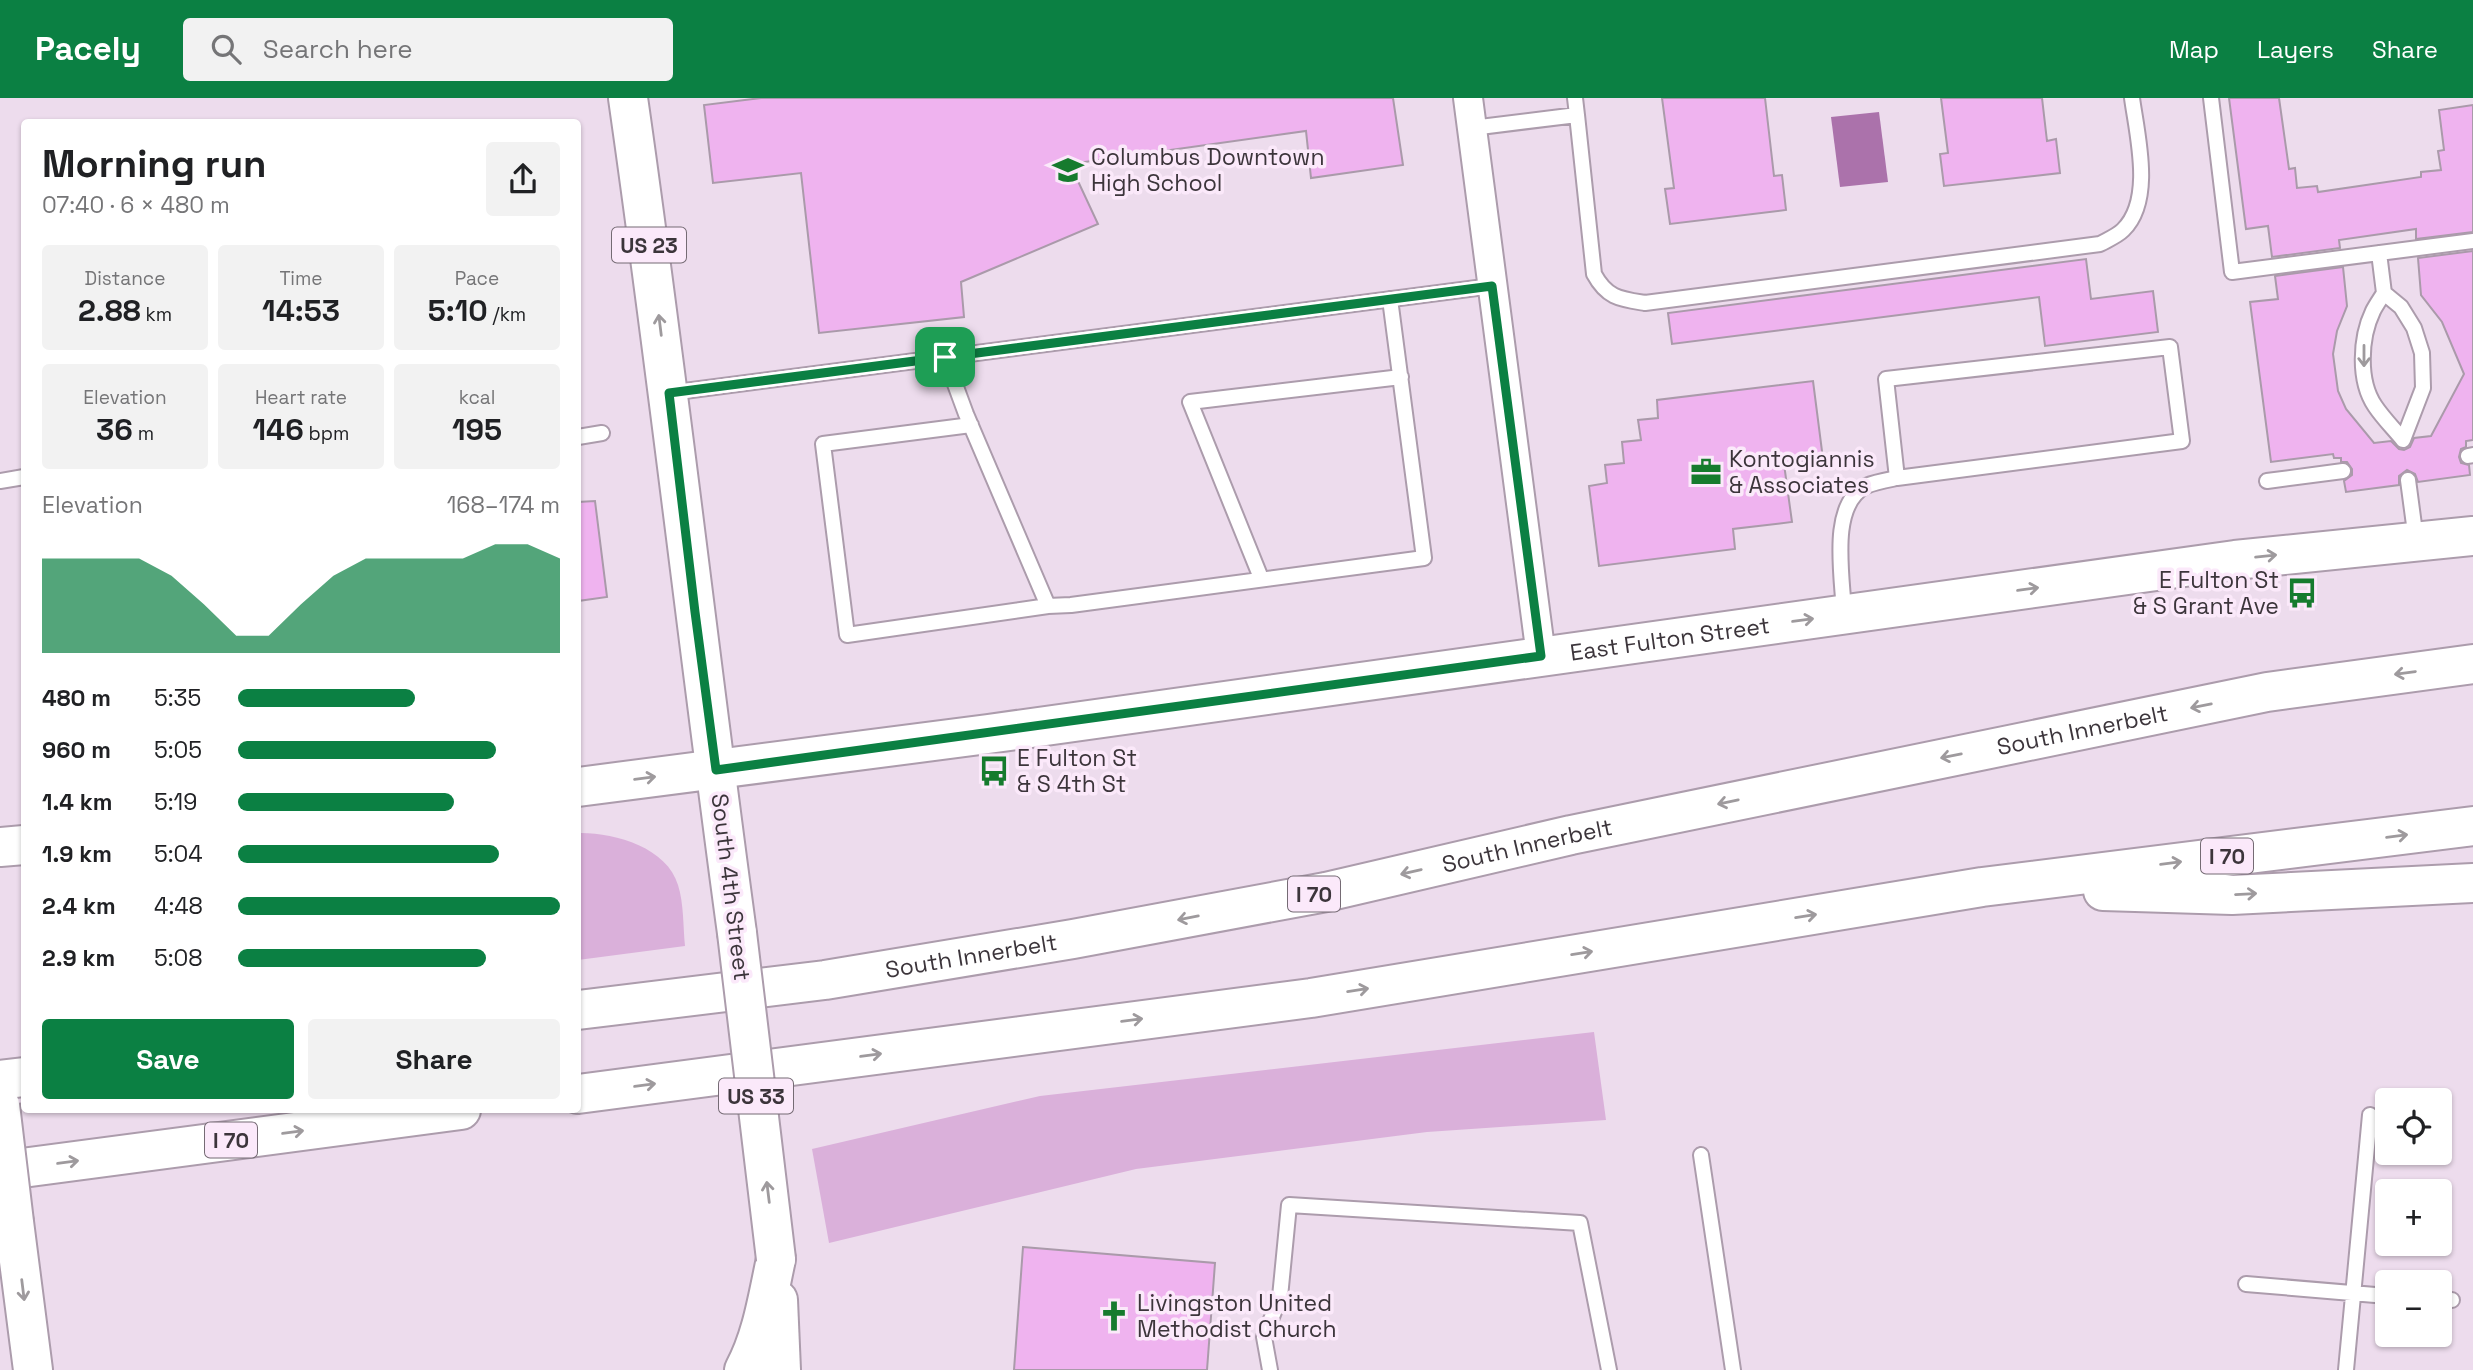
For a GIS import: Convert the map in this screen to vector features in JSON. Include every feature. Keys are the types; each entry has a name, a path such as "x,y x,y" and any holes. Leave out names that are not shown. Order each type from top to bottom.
{"main road":[{"name":"South 4th Street","path":"628,98 669,393 737,933 776,1259 781,1370"},
{"name":"East Fulton Street","path":"581,787 2235,560 2473,536"},
{"name":"South Innerbelt","path":"581,1010 825,980 1073,939 1326,892 1571,835 2267,692 2473,664"},
{"name":"I 70","path":"581,1094 1311,998 1982,887 2473,826"},
{"path":"0,847 21,845"},
{"path":"1982,887 2232,895 2473,883"},
{"path":"0,1080 21,1077"},
{"path":"0,1105 33,1370"},
{"name":"I 70","path":"0,1171 438,1113"},
{"name":"South 4th Street","path":"744,1370 764,1314 776,1259"}],"street":[{"path":"1468,98 1541,656"}],"lane":[{"path":"1575,98 1594,274 1601,287 1618,299 1645,303 2099,244 2123,231 2136,211 2141,187 2141,161 2132,98"},
{"path":"2211,98 2232,272 2473,241"},
{"path":"1472,128 1577,115"},
{"path":"2379,253 2384,293 2372,312 2363,357 2367,387 2374,404 2403,440 2423,388 2422,353 2414,328 2400,307 2384,293"},
{"path":"669,393 1492,286"},
{"path":"971,425 823,444 847,635 1048,606 1424,558 1390,299"},
{"path":"1844,614 1840,529 1852,498 1866,486 1897,478 2182,441 2170,347 1886,379 1897,478"},
{"path":"945,357 1048,606"},
{"path":"1261,578 1191,402 1401,377"},
{"path":"581,436 602,433"},
{"path":"2267,481 2343,471"},
{"path":"0,481 21,478"},
{"path":"2408,480 2416,541"},
{"path":"2346,1370 2370,1115"},
{"path":"1701,1155 1733,1370"},
{"path":"1270,1370 1264,1337 1280,1297 1289,1205 1580,1223 1609,1370"},
{"path":"2246,1284 2375,1295"}],"shaded area":[{"path":"1879,112 1888,182 1840,187 1831,117"},
{"path":"581,833 607,835 637,844 663,861 672,872 680,892 685,946 581,960"},
{"path":"1594,1032 1606,1120 1427,1132 1136,1169 829,1243 812,1149 1040,1096"}],"building":[{"path":"761,98 1393,98 1403,165 1311,178 1306,131 1070,164 1098,224 961,282 964,317 819,333 801,173 713,183 704,105"},
{"path":"1662,98 1765,98 1774,176 1782,175 1786,210 1670,224 1665,189 1674,188"},
{"path":"1941,98 2042,98 2047,141 2056,139 2060,173 1944,186 1940,154 1948,153"},
{"path":"2229,98 2279,98 2289,169 2295,168 2297,188 2317,186 2318,192 2421,177 2421,172 2441,170 2438,151 2444,150 2439,110 2473,105 2473,232 2416,239 2416,229 2339,240 2340,248 2272,257 2268,226 2246,229"},
{"path":"2473,251 2473,440 2466,441 2466,447 2461,449 2459,457 2461,463 2469,465 2470,475 2418,482 2415,474 2407,470 2399,476 2399,485 2346,492 2344,481 2352,475 2352,469 2347,462 2341,462 2341,458 2334,458 2333,454 2271,462 2250,302 2278,299 2275,276 2343,267 2347,306 2337,331 2333,354 2338,391 2346,409 2374,443 2391,441 2404,450 2410,447 2414,438 2431,436 2464,374 2442,322 2421,295 2418,258"},
{"path":"2086,259 2091,299 2153,291 2158,332 2045,346 2039,297 1672,344 1668,313"},
{"path":"1813,381 1823,459 1784,464 1792,522 1733,529 1735,549 1599,566 1589,486 1607,483 1605,465 1624,463 1622,442 1641,440 1638,420 1658,418 1657,400"},
{"path":"595,501 607,597 581,601 581,502"},
{"name":"Livingston United Methodist Church","path":"1023,1247 1215,1263 1207,1370 1014,1370"}],"place":[{"name":"Columbus Downtown High School","path":"1068,170"},
{"name":"Kontogiannis & Associates","path":"1706,472"},
{"name":"E Fulton St & S Grant Ave","path":"2302,593"},
{"name":"E Fulton St & S 4th St","path":"994,771"},
{"name":"Livingston United Methodist Church","path":"1114,1316"}],"route":[{"path":"1492,286 1541,656 716,770 669,393 945,357 1492,286"}]}
